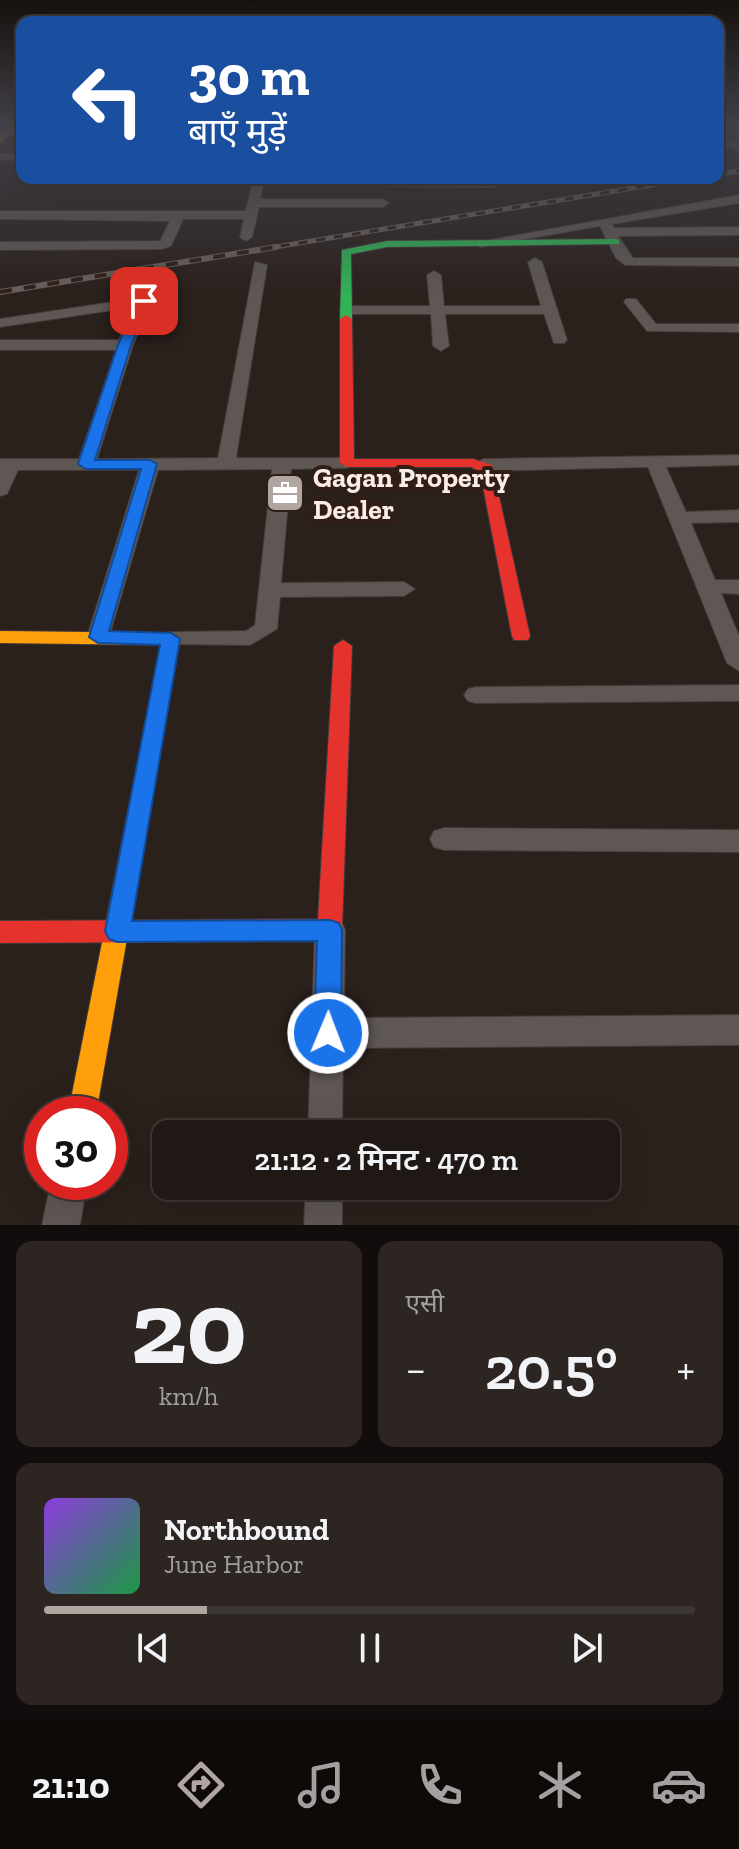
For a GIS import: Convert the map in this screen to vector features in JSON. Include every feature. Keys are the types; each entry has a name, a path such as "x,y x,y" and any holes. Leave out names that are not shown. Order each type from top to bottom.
{"street":[{"path":"246,237 258,184"},
{"path":"422,186 450,184"},
{"path":"493,184 498,199"},
{"path":"610,232 739,199"},
{"path":"0,215 175,215 383,203"},
{"path":"0,246 162,245 167,242 175,215"},
{"path":"347,463 346,252 387,244 467,245 610,232 739,231"},
{"path":"610,232 630,262 734,262 739,277"},
{"path":"535,262 559,340"},
{"path":"226,464 260,265"},
{"path":"434,275 441,346"},
{"path":"86,464 125,345 152,283"},
{"path":"0,323 144,301"},
{"path":"631,302 652,328 739,328"},
{"path":"346,310 550,310"},
{"path":"0,345 125,345"},
{"path":"0,490 5,465 483,465 739,460"},
{"path":"655,462 739,663"},
{"path":"98,637 150,464"},
{"path":"0,637 171,639 259,635 266,629 282,464"},
{"path":"483,465 489,472 521,636"},
{"path":"677,518 739,516"},
{"path":"705,586 739,587"},
{"path":"271,590 404,589"},
{"path":"85,1096 171,639"},
{"path":"325,1120 330,930 343,646"},
{"path":"476,695 739,693"},
{"path":"444,839 739,841"},
{"path":"0,932 330,930"},
{"path":"328,1033 739,1030"},
{"path":"61,1225 66,1200"},
{"path":"323,1225 324,1200"}],"railway":[{"path":"263,249 658,184"},
{"path":"0,292 276,247"}],"traffic: fast":[{"path":"346,319 346,252 387,244 615,242"}],"traffic: slow":[{"path":"0,637 171,639 85,1096"}],"traffic: jam":[{"path":"346,319 347,463 473,463 487,468 521,636"},
{"path":"0,932 330,930 343,646"}],"place":[{"name":"Gagan Property Dealer","path":"285,493"}],"route":[{"path":"144,301 125,345 86,464 150,464 98,637 171,639 117,931 330,930 328,1033"}]}
